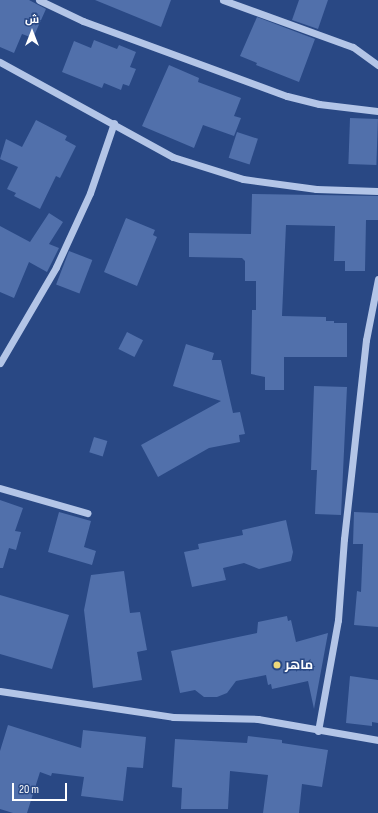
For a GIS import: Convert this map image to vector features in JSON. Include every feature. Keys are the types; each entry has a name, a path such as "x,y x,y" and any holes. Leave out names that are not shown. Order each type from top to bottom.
{"street":[{"path":"39,0 83,21 287,96 319,104 378,111"},
{"path":"223,0 353,47 378,65"},
{"path":"0,62 174,157 243,179 316,189 378,191"},
{"path":"0,363 56,267 90,193 114,123"},
{"path":"318,731 338,620 344,539 366,340 378,279"},
{"path":"0,488 87,513"},
{"path":"0,691 173,717 258,719 318,731 378,740"}],"building":[{"path":"0,0 29,0 46,9 33,38 22,34 14,53 0,47"},
{"path":"95,0 171,0 161,27"},
{"path":"299,0 328,0 318,29 292,20"},
{"path":"257,17 315,39 299,82 256,65 257,63 240,56"},
{"path":"94,40 117,49 119,45 136,52 130,67 136,69 129,86 123,84 121,90 104,83 102,88 62,72 74,41 91,48"},
{"path":"169,65 199,78 198,82 241,98 234,116 241,118 234,136 203,125 194,148 142,126"},
{"path":"350,118 378,119 376,165 348,164"},
{"path":"36,120 67,136 65,140 76,146 60,178 56,176 40,209 14,196 16,193 7,189 18,167 0,159 6,139 22,147"},
{"path":"237,132 258,139 250,164 229,158"},
{"path":"252,194 378,196 378,220 366,220 365,271 345,271 345,261 334,261 335,226 286,225 282,316 326,317 326,321 334,321 334,323 347,323 347,357 284,357 284,390 265,390 265,377 251,374 252,310 256,310 256,281 245,281 245,261 242,258 189,257 189,233 251,234"},
{"path":"49,213 63,222 49,244 59,248 47,272 29,262 14,298 0,292 0,226 30,242"},
{"path":"126,218 155,230 153,235 157,237 137,286 104,272"},
{"path":"69,251 92,260 79,294 56,285"},
{"path":"127,332 143,340 134,357 118,349"},
{"path":"186,344 214,353 212,360 221,360 233,413 240,412 245,434 239,435 240,442 209,448 158,477 141,445 221,401 173,386"},
{"path":"314,386 347,387 341,515 315,514 317,470 311,470"},
{"path":"94,437 107,441 103,456 89,452"},
{"path":"0,500 23,508 15,531 21,532 16,550 9,548 3,568 0,568"},
{"path":"59,512 91,521 84,547 96,551 92,565 48,552"},
{"path":"354,512 378,513 378,627 354,625 357,591 361,592 363,544 353,544"},
{"path":"286,520 293,552 291,561 259,569 244,563 223,568 226,580 192,587 184,552 199,549 198,544 243,535 242,530"},
{"path":"124,571 130,613 140,612 147,650 137,652 142,680 93,688 84,610 91,575"},
{"path":"0,595 69,615 52,669 0,654"},
{"path":"287,616 288,621 291,620 296,642 328,633 314,709 308,681 272,689 271,684 268,685 266,675 236,681 227,693 217,697 204,697 195,690 180,693 171,651 257,633 258,622"},
{"path":"350,676 378,680 378,723 372,722 372,726 346,723"},
{"path":"8,725 81,748 83,730 146,737 143,768 127,767 123,801 81,796 84,777 52,773 51,776 40,772 27,813 13,813 0,809 0,751"},
{"path":"248,736 282,740 282,743 328,750 322,787 302,784 299,813 263,813 268,775 230,771 228,809 181,809 182,788 172,787 175,739 247,743"}],"place":[{"name":"ماهر","path":"277,665"}]}
